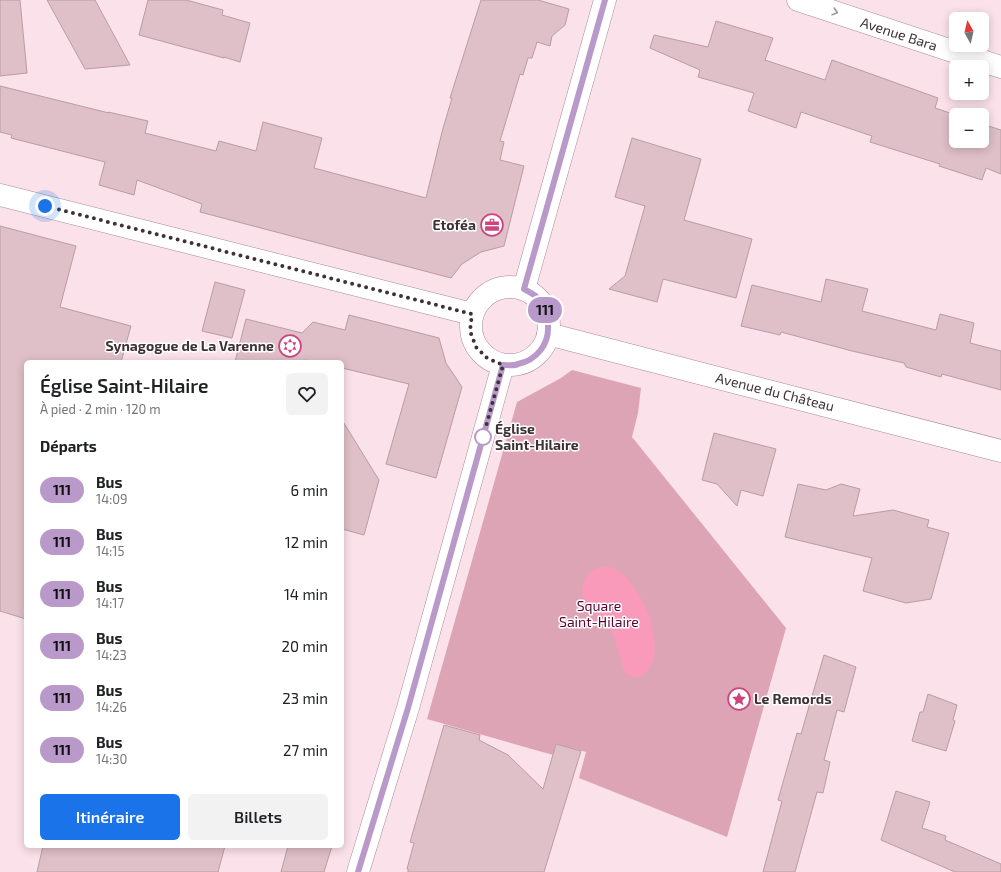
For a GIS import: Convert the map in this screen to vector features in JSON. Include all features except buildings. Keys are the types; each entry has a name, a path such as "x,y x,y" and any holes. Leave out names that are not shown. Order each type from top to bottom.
{"street":[{"path":"524,289 605,0"},
{"name":"Avenue Bara","path":"798,0 1001,67"},
{"path":"0,195 472,314"},
{"path":"508,286 524,289 540,300 548,315 548,334 542,348 531,359 518,365 503,365 487,358 476,347 470,331 472,314 479,300 492,290 508,286"},
{"name":"Avenue du Château","path":"548,334 1001,450"},
{"path":"358,872 408,708 503,365"}],"green space":[{"name":"Square Saint-Hilaire","path":"572,370 641,388 638,413 632,437 786,628 727,837 579,778 586,752 556,744 553,755 427,719 517,402 561,378"}],"shaded area":[{"path":"603,567 614,568 626,578 640,596 649,616 655,646 653,660 645,673 637,677 626,674 614,636 606,623 586,608 583,600 583,583 587,576 594,570"}],"bus line":[{"name":"111","path":"358,872 408,708 503,365 518,365 531,359 545,344 548,334 548,315 540,300 524,289 605,0"}],"place":[{"name":"Etoféa","path":"492,225"},
{"name":"Synagogue de La Varenne","path":"290,346"},
{"name":"Église Saint-Hilaire","path":"483,437"},
{"name":"Le Remords","path":"739,699"}],"route":[{"path":"45,206 472,314 470,331 476,347 487,358 503,365 483,437"}]}
